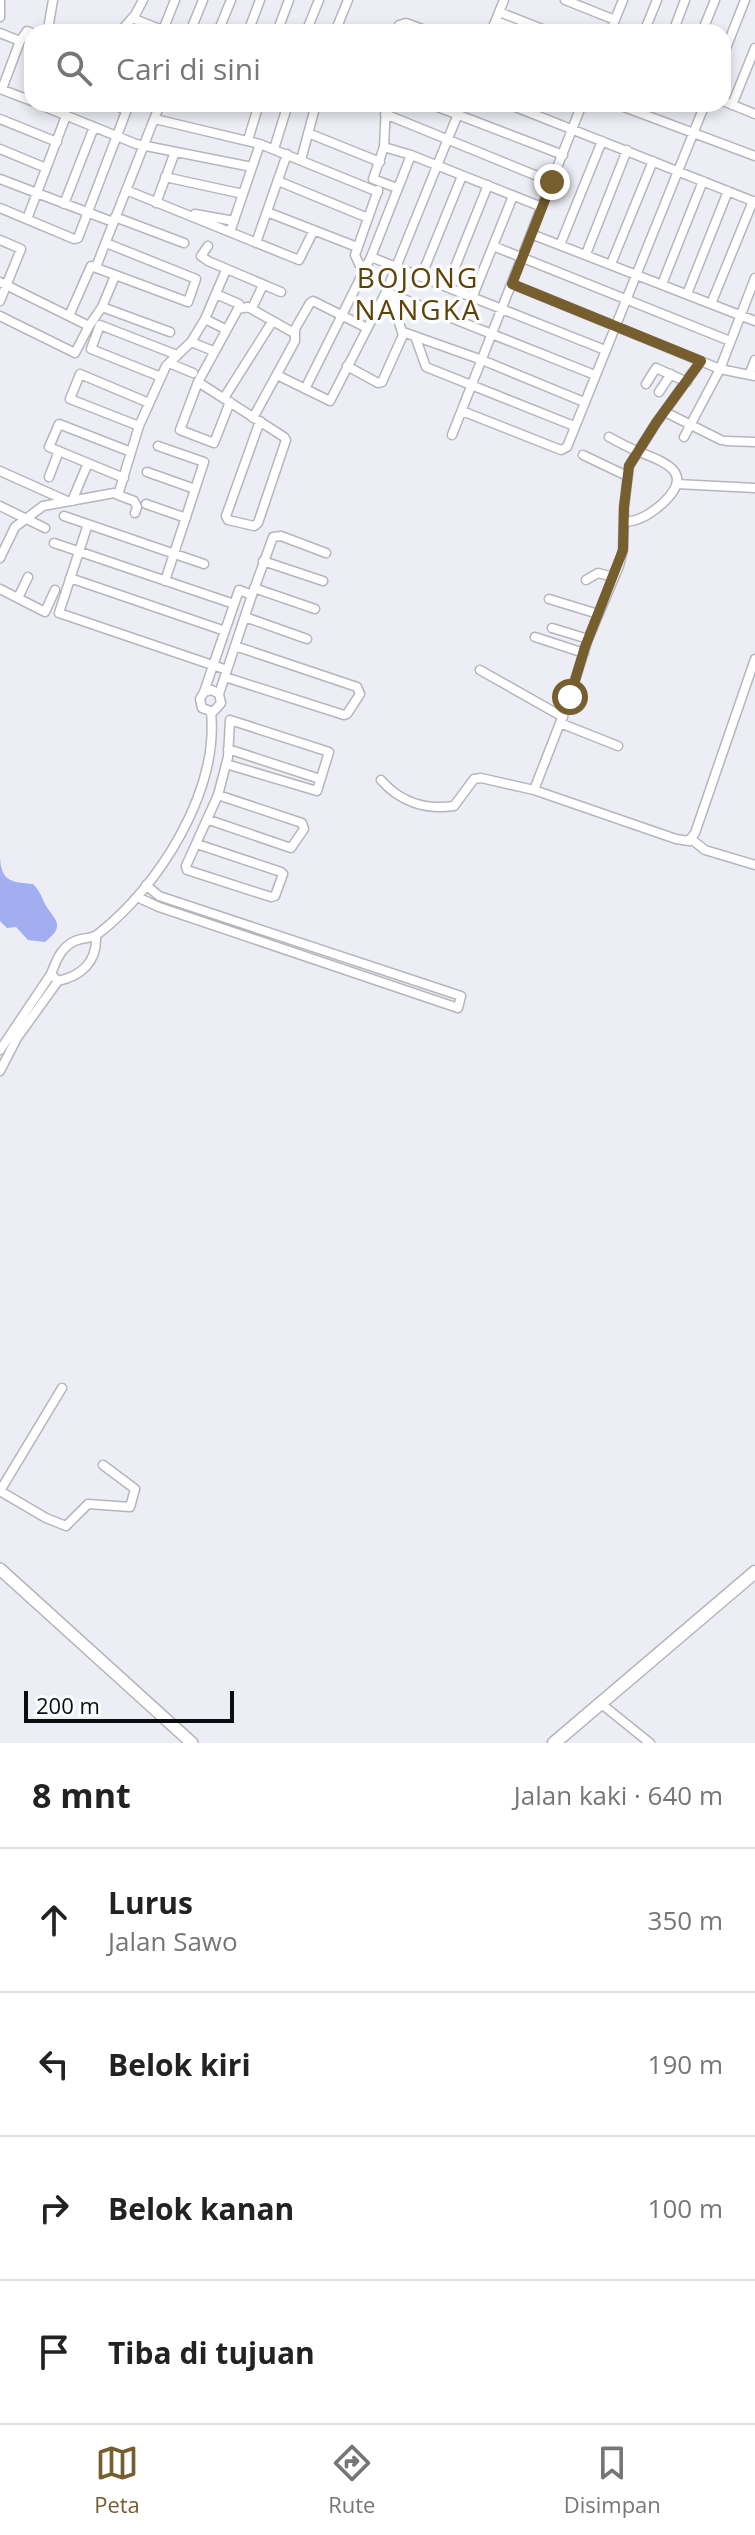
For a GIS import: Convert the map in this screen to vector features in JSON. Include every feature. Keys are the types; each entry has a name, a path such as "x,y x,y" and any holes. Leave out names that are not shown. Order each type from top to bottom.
{"main road":[{"path":"554,1743 755,1572"}],"street":[{"path":"49,24 53,0"},
{"path":"127,24 143,0"},
{"path":"167,24 175,0"},
{"path":"193,24 203,0"},
{"path":"221,24 231,0"},
{"path":"251,24 260,0"},
{"path":"280,24 289,0"},
{"path":"309,24 319,0"},
{"path":"338,24 348,0"},
{"path":"495,24 504,0"},
{"path":"565,0 615,20"},
{"path":"613,24 622,0"},
{"path":"647,24 657,0"},
{"path":"676,24 685,0"},
{"path":"705,24 715,0"},
{"path":"731,36 745,0"},
{"path":"0,1 1,14"},
{"path":"498,17 511,24"},
{"path":"498,17 522,24"},
{"path":"132,18 147,24"},
{"path":"0,33 20,41"},
{"path":"24,35 1,89 24,97"},
{"path":"731,97 755,48"},
{"path":"731,104 755,114"},
{"path":"57,112 145,146 252,167"},
{"path":"0,208 75,239 126,112"},
{"path":"96,267 157,112"},
{"path":"248,140 257,112"},
{"path":"274,149 286,112"},
{"path":"301,160 314,112"},
{"path":"452,112 563,155"},
{"path":"529,112 754,201 711,304"},
{"path":"452,435 579,112"},
{"path":"638,112 755,156"},
{"path":"462,411 561,450 567,447 702,112"},
{"path":"397,188 373,178 384,147 385,114 552,182"},
{"path":"277,375 329,401 388,293 458,114"},
{"path":"27,219 66,116"},
{"path":"0,119 57,142"},
{"path":"155,119 248,140 378,192"},
{"path":"64,204 94,127"},
{"path":"308,133 380,162"},
{"path":"560,245 602,141"},
{"path":"230,232 260,144"},
{"path":"384,147 542,207"},
{"path":"0,149 46,168"},
{"path":"586,254 627,150"},
{"path":"156,203 175,152"},
{"path":"256,243 287,154"},
{"path":"305,389 371,257 411,155"},
{"path":"611,264 653,161"},
{"path":"421,277 462,176"},
{"path":"165,177 243,194"},
{"path":"0,179 86,212 184,243"},
{"path":"278,181 368,218"},
{"path":"662,284 703,181"},
{"path":"366,267 356,260 357,247 382,182"},
{"path":"447,287 488,185"},
{"path":"126,190 299,260 314,230"},
{"path":"687,294 728,191"},
{"path":"472,298 513,196"},
{"path":"178,211 234,221"},
{"path":"267,212 357,247"},
{"path":"531,234 755,321"},
{"path":"0,240 21,249 4,284 0,301"},
{"path":"69,316 88,268 96,267 186,303 197,281 106,243"},
{"path":"208,246 201,256 226,270 281,292"},
{"path":"493,246 730,341"},
{"path":"371,257 605,350"},
{"path":"118,495 139,426 161,377 169,363 191,342 205,319 226,270"},
{"path":"0,316 75,353 102,307 115,276"},
{"path":"684,437 720,369 755,278"},
{"path":"4,284 89,326"},
{"path":"512,284 720,369 752,376 755,360"},
{"path":"254,304 263,285"},
{"path":"347,366 380,383 403,332 388,293"},
{"path":"388,293 595,375"},
{"path":"216,294 239,304"},
{"path":"169,363 195,378 256,420 286,440 258,523 254,526 228,520 226,516 256,420 295,341 296,326 313,301 367,328"},
{"path":"102,307 170,332"},
{"path":"272,322 227,400 214,443 183,433 181,425 195,378 238,309 248,307 294,333"},
{"path":"205,319 225,329"},
{"path":"161,377 91,349 100,325 177,355"},
{"path":"403,332 584,402"},
{"path":"415,336 426,367 574,426"},
{"path":"191,342 211,350"},
{"path":"534,790 623,550 627,476 632,457 701,361"},
{"path":"646,384 656,368 687,382"},
{"path":"139,426 70,399 80,374 149,403"},
{"path":"659,392 671,374"},
{"path":"665,412 724,441 755,442"},
{"path":"124,478 49,447 59,424 131,452"},
{"path":"609,437 665,462 674,472 677,484 664,502 646,516 624,522"},
{"path":"158,446 204,461 165,581"},
{"path":"49,477 59,451"},
{"path":"583,455 627,476"},
{"path":"70,501 88,463"},
{"path":"0,471 70,501"},
{"path":"147,472 195,489"},
{"path":"677,484 755,488"},
{"path":"0,558 4,542 15,527 43,506 114,493 134,501 137,507 135,513"},
{"path":"146,504 186,518"},
{"path":"0,506 45,528"},
{"path":"64,516 204,564"},
{"path":"88,524 60,613 213,665 226,673 344,715 360,694 357,687 235,646"},
{"path":"211,712 221,705 219,694 271,539 276,536 326,553"},
{"path":"54,543 234,604"},
{"path":"263,561 323,581"},
{"path":"586,580 598,573 614,577"},
{"path":"18,598 28,577"},
{"path":"70,578 225,631"},
{"path":"0,589 45,612 55,590"},
{"path":"211,712 204,710 200,697 238,590 315,609"},
{"path":"549,599 598,614"},
{"path":"245,617 307,639"},
{"path":"552,628 588,639"},
{"path":"535,637 584,653"},
{"path":"381,780 403,798 431,807 454,806 474,779 481,778 534,790 685,842 691,839 755,659"},
{"path":"480,670 562,720 618,746"},
{"path":"204,692 212,690 219,694"},
{"path":"0,1071 54,978 56,958 74,941 96,937 137,897 180,837 191,816 208,754 211,712"},
{"path":"197,844 281,872 278,892 271,897 187,870 186,866 218,795 227,757 231,719 329,751 317,791 227,757"},
{"path":"208,754 320,779"},
{"path":"209,820 291,848 304,829 302,823 218,795"},
{"path":"691,839 705,850 755,865"},
{"path":"137,897 458,1008 461,996 163,897 146,885"},
{"path":"159,907 163,897"},
{"path":"54,978 70,979 90,962 96,937"},
{"path":"0,1050 54,978"},
{"path":"62,1388 0,1491 66,1526 88,1504 130,1507 135,1489 103,1465"},
{"path":"0,1569 192,1743"},
{"path":"599,1702 650,1743"}],"water":[{"path":"0,857 5,876 33,884 54,918 56,931 45,942 28,940 16,927 7,928 0,921"}],"district":[{"name":"BOJONG NANGKA","path":"418,294"}],"route":[{"path":"552,182 512,284 701,361 632,457 626,483 623,550 619,566 585,647 570,697"}]}
